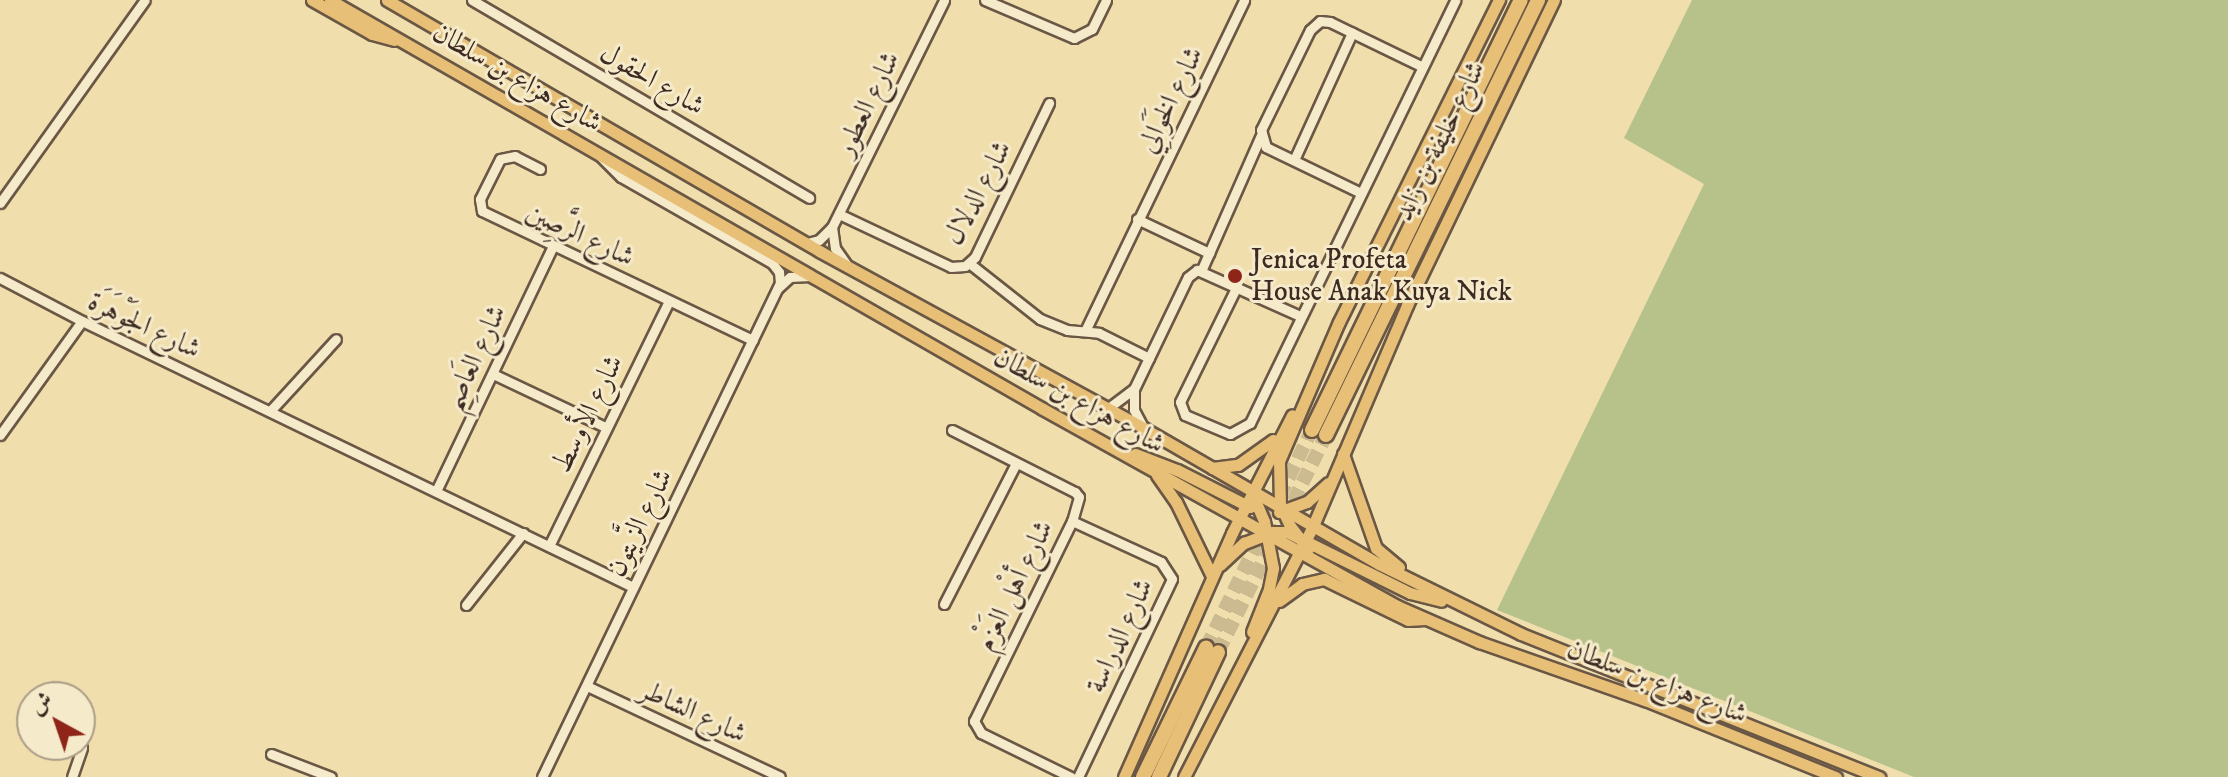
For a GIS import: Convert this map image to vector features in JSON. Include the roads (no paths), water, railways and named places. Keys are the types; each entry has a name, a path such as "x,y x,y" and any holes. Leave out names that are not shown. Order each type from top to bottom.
{"highway":[{"name":"شارع خليفة بن زايد","path":"1521,0 1319,433 1538,0"},
{"path":"1143,777 1212,650 1159,777"}],"main road":[{"path":"312,0 372,34 402,41"},
{"name":"شارع هزاع بن سلطان","path":"330,0 1267,534 1305,541"},
{"path":"1201,741 1305,541 1407,305 1554,0"},
{"name":"شارع هزاع بن سلطان","path":"391,1 807,243 1145,429 1282,511 1336,573 1425,619 1479,642 1645,700 1836,777"},
{"path":"1124,777 1245,505 1316,372 1495,3"},
{"path":"1316,372 1279,461 1277,487 1282,511 1295,533 1305,541 1410,593 1453,603"},
{"path":"1208,467 1228,469 1263,450 1277,436 1316,372"},
{"path":"1116,450 1177,470 1261,511 1282,511 1313,498 1334,477"},
{"path":"1343,454 1376,548 1387,560 1453,603"},
{"path":"1151,469 1176,502 1214,573"},
{"path":"1184,777 1269,589 1273,568 1267,534 1252,493"},
{"path":"1214,573 1244,543 1267,534 1295,533"},
{"path":"1273,607 1302,584 1324,579 1408,620 1425,619"},
{"name":"شارع هزاع بن سلطان","path":"1453,603 1521,634 1879,777"}],"street":[{"path":"0,203 145,0"},
{"name":"شارع الحقول","path":"472,0 809,198"},
{"name":"شارع العطور","path":"807,243 819,240 832,227 944,0"},
{"path":"985,0 1074,38 1092,29 1106,0"},
{"name":"شارع الخَوَالِي","path":"1085,331 1244,0"},
{"path":"1237,286 1180,402 1185,415 1218,432 1236,433 1250,423 1455,0"},
{"path":"1145,429 1134,410 1134,389 1188,277 1202,269 1312,27 1324,20 1421,66"},
{"path":"1294,160 1352,33"},
{"name":"شارع الدلال","path":"839,214 951,267 969,263 1049,103"},
{"path":"1261,135 1266,147 1361,193"},
{"path":"596,151 621,177 772,263 780,277 778,288"},
{"name":"شارع الرَّصِين","path":"540,169 515,156 500,159 480,205 486,215 753,340"},
{"path":"1137,219 1209,253"},
{"path":"832,227 835,248 846,265"},
{"name":"شارع العَاصِم","path":"437,489 553,246"},
{"path":"969,263 1040,319 1067,330 1099,333 1149,358"},
{"path":"1202,269 1300,316"},
{"path":"778,288 798,275 814,277"},
{"name":"شارع الجَوْهَرَة","path":"0,278 82,321 437,489 633,587"},
{"name":"شارع الزَّيتون","path":"542,777 778,288"},
{"name":"شارع الأوسط","path":"549,546 669,301"},
{"path":"0,435 82,321"},
{"path":"271,410 336,339"},
{"path":"493,374 605,427"},
{"path":"1107,409 1134,389"},
{"name":"شارع أهْل العَزْم","path":"952,430 1077,494 1079,505 1072,521 974,721 981,733 1071,777"},
{"path":"944,604 1016,463"},
{"name":"شارع الدراسة","path":"1072,521 1161,562 1172,579 1078,777"},
{"path":"466,605 523,533"},
{"name":"شارع الشاطر","path":"587,686 780,777"},
{"path":"271,754 331,777"}],"tunnel":[{"path":"1206,648 1312,430"},
{"path":"1218,652 1326,435"}],"place":[{"name":"Jenica Profeta House Anak Kuya Nick","path":"1235,276"}]}
